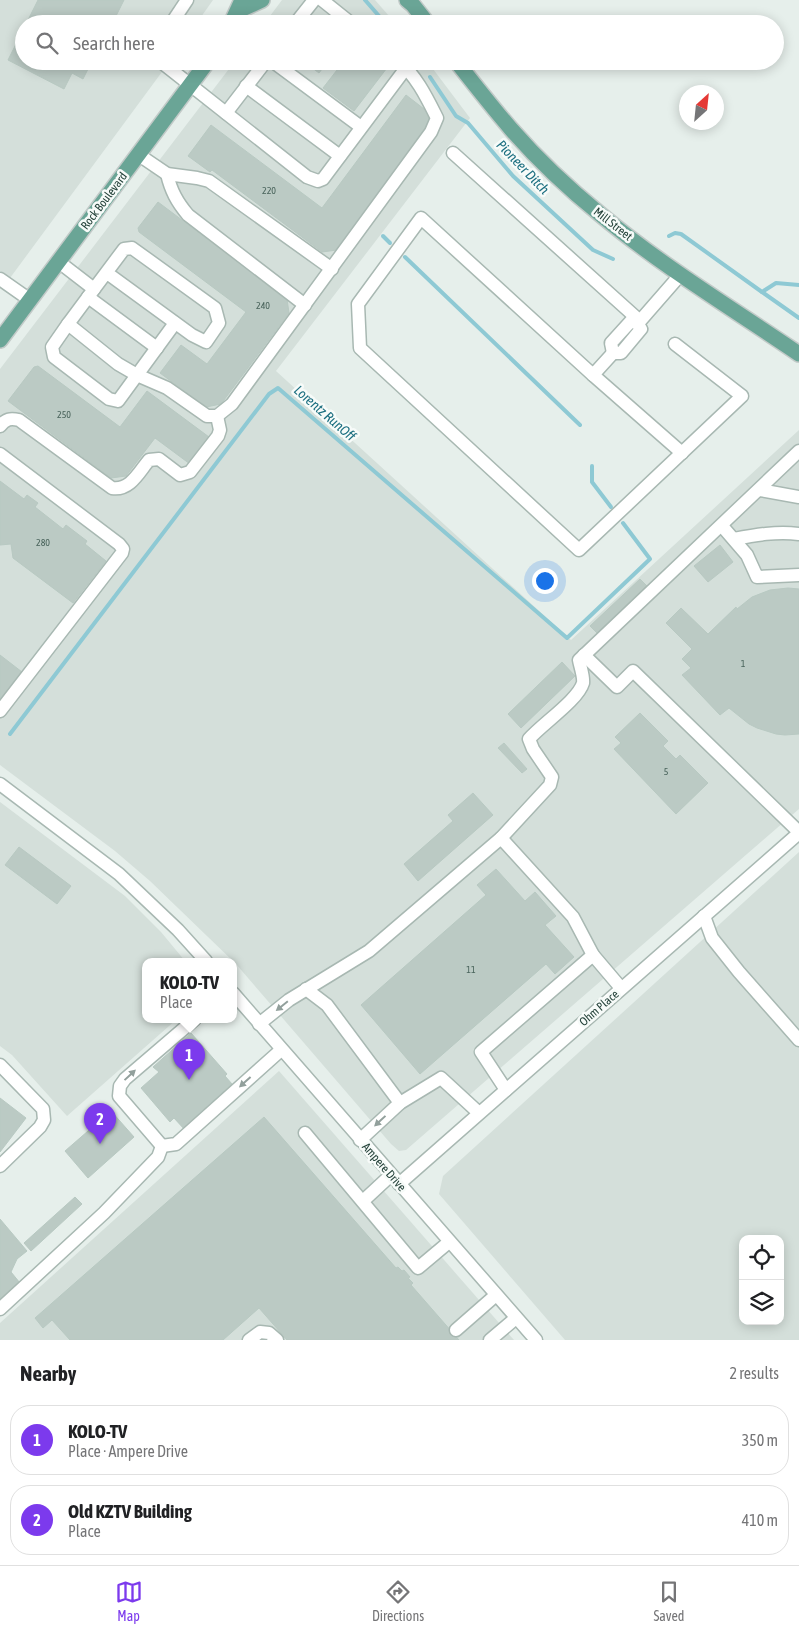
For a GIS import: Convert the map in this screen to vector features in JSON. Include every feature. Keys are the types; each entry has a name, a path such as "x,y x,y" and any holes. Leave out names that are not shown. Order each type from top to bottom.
{"main road":[{"path":"237,12 262,0"},
{"path":"411,2 421,15"},
{"name":"Rock Boulevard","path":"0,340 202,70"},
{"name":"Mill Street","path":"463,70 511,130 558,178 602,217 681,274 799,354"}],"street":[{"path":"177,15 187,0"},
{"path":"302,15 314,0"},
{"path":"322,0 341,15"},
{"path":"172,70 311,179 318,181 323,179 404,70"},
{"path":"226,112 259,70"},
{"path":"284,70 361,127"},
{"path":"68,324 118,364 137,375 167,388 207,416 217,416 232,404 431,132 437,118 411,70"},
{"path":"246,86 340,156"},
{"path":"453,153 639,322"},
{"path":"139,155 167,174 209,181 262,217 332,269"},
{"path":"167,174 170,187 178,203 188,215 305,305"},
{"path":"675,344 742,396 682,453 579,550 360,348 358,304 421,218 592,375 682,453"},
{"path":"107,272 176,323 192,335 206,342 219,323 215,308 132,248 124,249 68,324 52,348 54,357 109,399 118,401 176,323"},
{"path":"59,262 91,293 157,348"},
{"path":"639,322 681,274"},
{"path":"0,279 30,300"},
{"path":"592,375 613,353 611,343 631,321 639,322"},
{"path":"0,426 5,420 19,420 112,488 117,489 130,484 149,460 159,460 180,475 190,472 218,436 220,430 217,416"},
{"path":"0,454 119,544 123,549 122,554 0,711"},
{"path":"259,1024 289,1000 369,951 501,838 550,785 552,777 533,750 529,739 538,728 575,696 583,682 579,660 797,455"},
{"path":"760,490 799,497"},
{"path":"722,526 748,555 757,578 799,576"},
{"path":"734,539 758,534 799,534"},
{"path":"584,655 617,687 633,671 799,832"},
{"path":"0,784 119,874 178,930 203,958"},
{"name":"Ohm Place","path":"362,1201 395,1179 479,1113 799,832"},
{"path":"501,838 573,917 593,955 622,988"},
{"path":"704,916 712,938 739,972 799,1040"},
{"path":"506,1090 481,1052 593,955"},
{"path":"306,990 327,1005 400,1103"},
{"name":"Ampere Drive","path":"237,997 281,1050 536,1340"},
{"path":"162,1146 119,1096 120,1086 125,1079 190,1023"},
{"path":"162,1146 176,1144 281,1050"},
{"path":"0,1065 43,1108 44,1120 40,1127 0,1166"},
{"path":"360,1140 400,1103 441,1078 479,1113"},
{"path":"305,1133 418,1268 449,1242"},
{"path":"0,1309 104,1213 158,1157 162,1146"},
{"path":"456,1330 496,1295"},
{"path":"490,1340 516,1318"},
{"path":"249,1340 260,1332 269,1333 277,1340"}],"shaded area":[{"path":"0,0 213,0 202,15 15,15 15,70 163,70 10,278 0,271"},
{"path":"282,0 375,0 388,15 271,15"},
{"path":"228,70 434,70 470,118 276,371 571,640 799,430 799,809 406,1150 399,1151 237,965 237,958 230,958 150,881 115,851 0,765 0,369"},
{"path":"0,802 125,896 161,932 183,958 142,958 142,1023 172,1023 67,1116 12,1055 0,1046"},
{"path":"799,852 799,1340 565,1340 439,1194 443,1176"},
{"path":"279,1071 514,1340 0,1340 0,1323"}],"building":[{"path":"38,0 124,0 116,15 30,15"},
{"path":"15,46 15,64 8,60"},
{"path":"27,70 88,70 83,79 72,73 64,89"},
{"path":"337,70 385,70 354,111 323,88"},
{"path":"406,95 428,112 429,124 337,250 322,252 212,170 210,172 188,156 211,125 322,208"},
{"path":"158,202 287,299 289,313 221,404 206,407 160,373 181,345 207,364 246,312 139,232 138,228"},
{"path":"38,366 120,427 147,391 209,437 190,464 155,438 126,476 111,478 8,401 34,367"},
{"path":"0,481 24,499 27,495 38,503 35,507 63,529 66,525 87,541 85,544 106,561 73,603 13,558 11,544 0,545"},
{"path":"720,545 733,562 708,582 694,566"},
{"path":"640,579 647,586 597,633 590,626"},
{"path":"799,589 799,734 785,735 757,728 729,708 720,715 682,675 691,668 682,659 692,649 666,623 681,608 708,634 736,607 737,609 752,597 770,590"},
{"path":"0,655 22,672 0,702"},
{"path":"562,662 575,676 521,728 508,714"},
{"path":"640,713 668,741 663,746 676,759 680,755 708,783 676,814 614,749 621,743 615,737"},
{"path":"504,743 527,769 522,773 498,748"},
{"path":"473,793 493,815 418,881 404,864 453,821 448,815"},
{"path":"19,847 71,886 57,904 5,865"},
{"path":"496,869 525,901 535,892 556,916 545,925 574,957 555,974 546,964 420,1074 361,1005 486,895 477,885"},
{"path":"191,1033 227,1074 225,1076 232,1084 196,1116 198,1118 185,1130 174,1118 170,1122 141,1088 159,1072 153,1067"},
{"path":"0,1098 26,1118 0,1152"},
{"path":"111,1111 134,1137 88,1178 65,1151"},
{"path":"264,1117 396,1268 404,1270 413,1283 411,1285 459,1340 287,1340 259,1308 223,1340 70,1340 52,1320 43,1328 35,1318"},
{"path":"75,1197 82,1204 31,1251 24,1243"},
{"path":"0,1219 27,1251 17,1259 11,1272 20,1283 0,1299"}],"waterway":[{"name":"Pioneer Ditch","path":"365,0 378,15"},
{"name":"Pioneer Ditch","path":"430,77 456,116 468,123 513,176 593,250 613,259"},
{"name":"Pioneer Ditch","path":"669,236 675,233 681,234 762,292 776,283 799,285"},
{"name":"Lorentz RunOff","path":"383,236 390,243"},
{"name":"Lorentz RunOff","path":"405,257 580,425"},
{"name":"Pioneer Ditch","path":"762,292 799,318"},
{"name":"Lorentz RunOff","path":"10,734 269,394 278,388 567,638 650,559 623,523"},
{"name":"Lorentz RunOff","path":"592,466 592,482 611,507"}],"place":[{"name":"KOLO-TV","path":"189,1080"},
{"name":"Old KZTV Building","path":"100,1144"}]}
